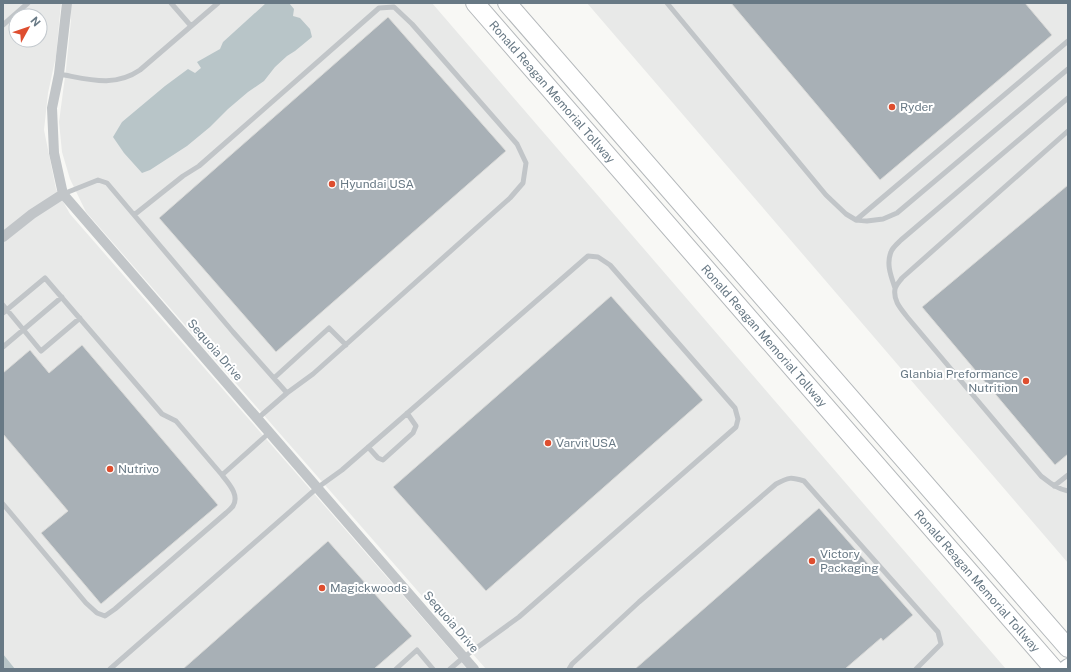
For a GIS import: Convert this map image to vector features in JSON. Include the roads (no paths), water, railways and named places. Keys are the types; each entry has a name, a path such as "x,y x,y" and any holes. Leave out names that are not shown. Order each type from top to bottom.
{"highway":[{"name":"Ronald Reagan Memorial Tollway","path":"475,3 1054,669"},
{"name":"Ronald Reagan Memorial Tollway","path":"507,3 1068,648"}],"main road":[{"path":"1064,669 1068,666"}],"street":[{"name":"Sequoia Drive","path":"67,3 59,74 52,108 54,153 63,194 474,669"},
{"path":"3,237 32,214 63,194"}],"lane":[{"path":"3,24 28,3"},
{"path":"171,3 191,26"},
{"path":"59,74 106,81 131,76 218,3"},
{"path":"667,3 826,194 846,214 856,220 867,221 883,219 897,213 1068,69"},
{"path":"134,215 183,176 199,166 379,8 394,7 412,24 517,144 526,163 523,183 510,198 313,374 288,392 257,418"},
{"path":"856,220 1068,41"},
{"path":"1068,98 901,240 891,251 888,263 895,288 895,298 899,307 1041,476 1054,486 1068,491"},
{"path":"895,288 902,278 1068,131"},
{"path":"63,194 98,180 107,183 233,332 288,392"},
{"path":"110,669 317,488 342,470 588,256 598,257 610,265 734,408 738,419 736,427 519,617 450,669"},
{"path":"3,504 86,603 96,613 105,616 116,609 226,513 233,505 236,497 222,475 176,421 162,414 45,278 5,311"},
{"path":"3,348 62,297"},
{"path":"3,305 5,311 42,351 80,318"},
{"path":"274,378 329,328 346,345"},
{"path":"368,447 378,458 383,460 413,433 416,426 407,413"},
{"path":"222,475 269,433"},
{"path":"1054,486 1068,475"},
{"path":"569,669 572,664 639,602 776,484 786,478 793,477 804,481 938,632 941,644 916,669"},
{"path":"396,669 417,650 433,669"}],"place":[{"name":"Ryder","path":"892,107"},
{"name":"Hyundai USA","path":"332,184"},
{"name":"Glanbia Preformance Nutrition","path":"1026,381"},
{"name":"Varvit USA","path":"548,443"},
{"name":"Nutrivo","path":"110,469"},
{"name":"Victory Packaging","path":"812,561"},
{"name":"Magickwoods","path":"322,588"}]}
